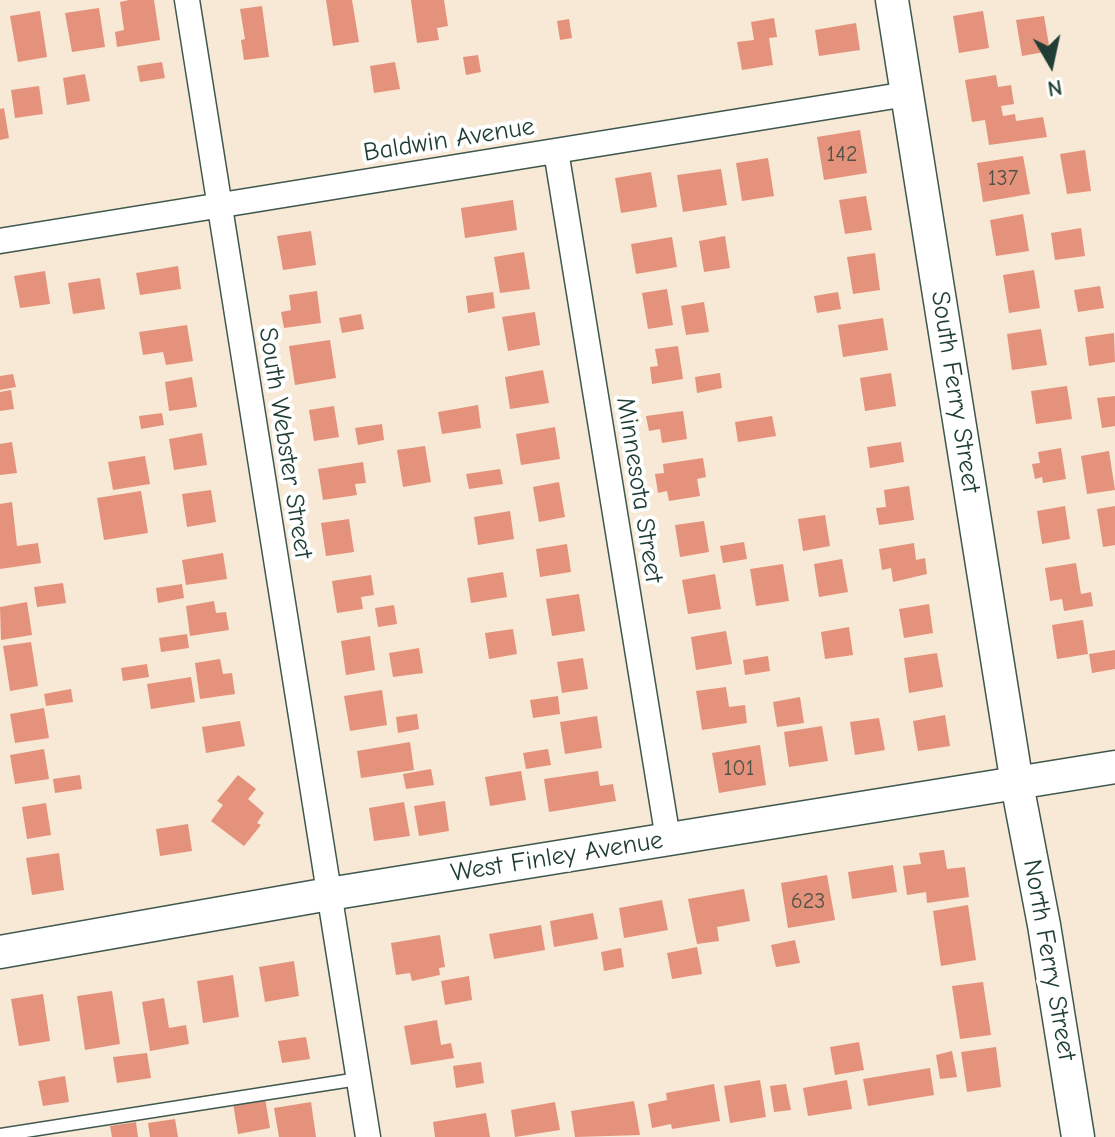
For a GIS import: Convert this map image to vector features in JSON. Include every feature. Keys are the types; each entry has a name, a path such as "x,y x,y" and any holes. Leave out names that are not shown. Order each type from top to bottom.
{"street":[{"name":"South Webster Street","path":"187,0 368,1137"},
{"name":"South Ferry Street","path":"892,0 1017,784"},
{"name":"Baldwin Avenue","path":"0,241 907,94"},
{"name":"Minnesota Street","path":"556,151 668,839"},
{"name":"West Finley Avenue","path":"0,952 329,894 1115,767"},
{"name":"North Ferry Street","path":"1017,784 1044,925 1078,1137"}],"lane":[{"path":"0,1135 358,1079"}],"building":[{"path":"154,0 160,40 117,47 115,32 124,30 120,2"},
{"path":"326,0 352,0 359,42 333,46"},
{"path":"411,0 444,0 448,26 437,28 439,40 417,43"},
{"path":"262,6 269,57 244,60 241,40 245,39 240,9"},
{"path":"99,8 105,47 72,52 65,13"},
{"path":"40,11 47,57 18,62 10,16"},
{"path":"983,11 989,48 959,53 953,16"},
{"path":"1044,16 1050,51 1022,56 1016,20"},
{"path":"774,18 777,37 769,38 773,65 742,70 737,42 754,40 751,22"},
{"path":"569,19 572,38 560,40 557,21"},
{"path":"856,23 860,50 819,56 815,30"},
{"path":"478,55 481,72 466,75 463,57"},
{"path":"162,62 165,78 140,82 137,66"},
{"path":"395,62 400,89 374,93 370,66"},
{"path":"85,74 90,101 67,105 63,78"},
{"path":"996,75 998,87 1011,85 1014,104 1001,106 1003,116 1015,114 1016,121 1043,117 1047,137 989,145 985,120 972,122 965,80"},
{"path":"39,86 43,114 15,118 11,90"},
{"path":"4,108 9,138 0,140 0,109"},
{"path":"860,130 867,173 824,180 817,137"},
{"path":"1085,150 1091,191 1067,194 1060,154"},
{"path":"1023,156 1030,194 983,202 977,163"},
{"path":"768,158 774,196 742,201 736,163"},
{"path":"721,169 727,205 683,212 677,175"},
{"path":"651,172 657,207 621,213 615,178"},
{"path":"866,196 872,230 845,234 839,200"},
{"path":"513,200 517,230 465,238 461,208"},
{"path":"1023,214 1029,251 996,256 990,220"},
{"path":"1081,228 1085,256 1055,260 1051,233"},
{"path":"311,231 316,265 283,270 277,236"},
{"path":"725,236 730,268 704,272 699,241"},
{"path":"672,237 677,267 636,274 631,244"},
{"path":"524,252 530,289 500,293 494,257"},
{"path":"875,253 880,290 853,294 847,257"},
{"path":"178,266 181,289 140,295 136,273"},
{"path":"1034,270 1040,308 1009,313 1003,275"},
{"path":"45,271 50,304 20,308 14,276"},
{"path":"100,278 105,309 73,314 68,283"},
{"path":"1100,286 1104,308 1078,312 1074,290"},
{"path":"667,289 673,325 648,329 642,293"},
{"path":"317,291 321,323 284,328 281,312 291,310 289,295"},
{"path":"493,292 495,308 468,313 466,296"},
{"path":"838,292 841,309 817,313 814,296"},
{"path":"704,302 709,332 686,335 681,306"},
{"path":"535,312 540,345 508,351 502,317"},
{"path":"361,314 364,329 342,333 339,318"},
{"path":"883,318 888,350 843,357 838,325"},
{"path":"187,325 193,361 166,365 163,352 143,355 139,332"},
{"path":"1041,329 1047,365 1012,370 1007,334"},
{"path":"1114,333 1115,362 1089,366 1085,337"},
{"path":"330,340 336,378 295,385 289,346"},
{"path":"678,346 683,379 652,384 650,367 658,366 655,349"},
{"path":"543,370 549,403 510,409 505,377"},
{"path":"720,373 722,388 697,393 695,377"},
{"path":"891,373 896,406 865,411 860,378"},
{"path":"13,374 16,387 0,390 0,376"},
{"path":"192,377 197,407 169,411 165,382"},
{"path":"1067,386 1072,419 1036,424 1031,391"},
{"path":"11,390 14,409 0,411 0,392"},
{"path":"1115,396 1115,426 1102,428 1097,398"},
{"path":"478,405 481,428 442,434 438,412"},
{"path":"334,406 339,437 314,441 309,410"},
{"path":"683,411 687,439 662,443 660,429 649,431 646,416"},
{"path":"162,413 164,425 141,429 139,416"},
{"path":"772,416 776,436 738,442 735,422"},
{"path":"382,424 384,440 358,445 355,428"},
{"path":"555,427 560,459 521,465 516,434"},
{"path":"202,433 207,465 174,470 169,439"},
{"path":"12,442 17,473 0,475 0,444"},
{"path":"901,442 904,462 870,468 867,447"},
{"path":"425,446 431,482 403,487 397,450"},
{"path":"1061,448 1066,479 1043,483 1042,477 1035,479 1032,464 1040,463 1038,452"},
{"path":"1109,451 1115,490 1087,494 1081,456"},
{"path":"145,456 150,484 113,490 108,462"},
{"path":"703,458 706,477 697,479 700,496 669,501 667,491 658,493 655,474 664,473 663,464"},
{"path":"363,462 366,483 355,484 357,495 323,500 318,469"},
{"path":"500,469 503,484 469,489 466,474"},
{"path":"559,482 565,517 539,522 533,487"},
{"path":"909,486 914,520 879,525 876,508 886,507 884,490"},
{"path":"211,490 216,522 187,527 182,494"},
{"path":"141,491 148,533 104,540 97,498"},
{"path":"12,502 17,546 38,543 41,563 0,569 0,504"},
{"path":"1065,506 1070,539 1042,544 1037,511"},
{"path":"1115,506 1115,545 1103,547 1097,509"},
{"path":"510,511 514,539 478,545 474,517"},
{"path":"825,515 830,546 803,551 798,519"},
{"path":"349,519 354,552 326,556 321,523"},
{"path":"704,521 709,552 680,557 675,525"},
{"path":"744,542 747,559 723,563 720,546"},
{"path":"914,543 916,560 925,558 927,574 893,582 891,568 882,570 879,549"},
{"path":"567,544 571,572 540,577 536,549"},
{"path":"223,553 227,579 186,585 182,560"},
{"path":"842,559 848,592 819,597 814,564"},
{"path":"1076,563 1081,594 1091,592 1093,606 1064,611 1062,599 1050,601 1045,568"},
{"path":"783,564 789,601 756,606 750,569"},
{"path":"503,572 507,597 471,603 467,578"},
{"path":"715,574 721,609 688,614 682,580"},
{"path":"371,575 374,595 361,597 363,609 337,613 332,581"},
{"path":"63,583 66,603 37,607 34,587"},
{"path":"182,584 184,598 158,603 156,588"},
{"path":"579,594 585,631 552,636 546,599"},
{"path":"214,601 216,613 226,612 229,630 190,636 186,606"},
{"path":"27,602 32,635 1,640 0,607"},
{"path":"929,604 933,633 904,638 899,609"},
{"path":"394,605 397,624 378,627 375,608"},
{"path":"1083,620 1088,654 1057,659 1052,625"},
{"path":"849,627 853,655 825,659 821,632"},
{"path":"513,629 517,654 489,659 485,633"},
{"path":"726,631 732,664 696,670 691,637"},
{"path":"187,634 189,648 161,652 159,638"},
{"path":"370,636 375,670 346,675 341,641"},
{"path":"31,642 38,686 10,691 3,646"},
{"path":"419,648 423,673 393,677 389,653"},
{"path":"1115,650 1115,669 1092,673 1089,654"},
{"path":"937,653 943,687 909,693 904,658"},
{"path":"768,656 770,671 745,675 743,660"},
{"path":"583,658 588,689 562,693 557,662"},
{"path":"220,659 223,674 232,673 235,694 200,699 195,663"},
{"path":"147,664 149,677 123,681 121,668"},
{"path":"191,677 195,702 151,709 147,684"},
{"path":"726,687 729,707 745,705 747,723 702,730 696,691"},
{"path":"71,689 73,702 46,706 44,694"},
{"path":"382,690 387,725 350,731 344,696"},
{"path":"558,696 560,714 533,718 530,700"},
{"path":"800,697 804,723 777,727 773,702"},
{"path":"44,708 49,738 15,743 10,714"},
{"path":"417,714 419,729 398,733 396,717"},
{"path":"945,715 950,746 918,751 913,721"},
{"path":"597,716 602,748 565,754 560,722"},
{"path":"879,718 885,750 855,755 850,722"},
{"path":"240,721 245,746 206,753 202,727"},
{"path":"822,726 828,761 789,767 784,732"},
{"path":"410,742 414,770 361,778 357,751"},
{"path":"760,745 766,785 719,793 712,753"},
{"path":"44,749 49,779 15,784 10,755"},
{"path":"548,749 551,765 526,769 523,753"},
{"path":"431,769 434,785 406,789 403,774"},
{"path":"521,771 526,800 490,806 485,777"},
{"path":"598,771 600,786 613,784 616,801 549,812 544,779"},
{"path":"80,775 82,789 55,793 53,779"},
{"path":"238,775 256,789 248,799 264,813 257,823 261,825 244,846 211,821 223,805 217,801"},
{"path":"445,801 449,831 419,836 414,806"},
{"path":"404,802 410,836 374,841 369,808"},
{"path":"46,803 51,835 27,839 22,807"},
{"path":"188,824 192,851 160,856 156,829"},
{"path":"944,850 947,869 965,867 969,897 927,903 926,892 907,895 903,866 921,864 919,853"},
{"path":"59,853 64,890 32,895 26,858"},
{"path":"893,865 897,892 852,899 848,872"},
{"path":"827,875 835,920 788,928 781,883"},
{"path":"744,889 750,921 717,927 719,941 697,944 688,899"},
{"path":"662,900 668,930 624,938 619,908"},
{"path":"968,905 976,960 941,966 933,911"},
{"path":"593,913 598,939 554,947 550,921"},
{"path":"541,925 545,950 494,959 489,934"},
{"path":"440,935 445,967 439,968 440,975 412,981 410,973 396,975 391,943"},
{"path":"795,940 800,963 776,967 771,945"},
{"path":"697,947 702,974 672,979 667,953"},
{"path":"621,948 624,967 604,971 601,952"},
{"path":"294,961 299,996 265,1002 259,967"},
{"path":"233,975 239,1017 203,1023 197,981"},
{"path":"469,976 472,1000 445,1005 441,981"},
{"path":"983,982 991,1035 960,1039 952,986"},
{"path":"112,991 120,1044 85,1050 77,996"},
{"path":"43,994 50,1041 19,1046 11,999"},
{"path":"164,998 169,1028 186,1025 189,1044 150,1051 142,1002"},
{"path":"437,1020 441,1045 451,1043 454,1058 411,1065 404,1026"},
{"path":"306,1037 310,1059 282,1063 278,1041"},
{"path":"859,1042 864,1070 835,1075 830,1047"},
{"path":"996,1047 1001,1087 967,1092 961,1052"},
{"path":"952,1051 957,1077 940,1079 936,1055"},
{"path":"147,1053 151,1078 117,1083 113,1057"},
{"path":"481,1062 484,1083 456,1088 453,1066"},
{"path":"930,1068 934,1095 868,1106 863,1079"},
{"path":"65,1076 69,1102 43,1106 38,1081"},
{"path":"760,1080 766,1117 730,1123 724,1086"},
{"path":"847,1080 852,1109 808,1116 803,1088"},
{"path":"714,1084 720,1121 672,1129 671,1124 652,1128 648,1104 667,1100 666,1093"},
{"path":"786,1084 791,1110 774,1112 770,1086"},
{"path":"265,1098 270,1128 238,1134 233,1103"},
{"path":"634,1101 640,1135 575,1137 571,1111"},
{"path":"311,1102 316,1137 279,1137 274,1108"},
{"path":"555,1102 560,1130 515,1137 511,1110"},
{"path":"486,1113 490,1137 435,1137 433,1122"},
{"path":"175,1119 178,1137 150,1137 148,1123"},
{"path":"136,1122 138,1137 112,1137 110,1126"}]}
